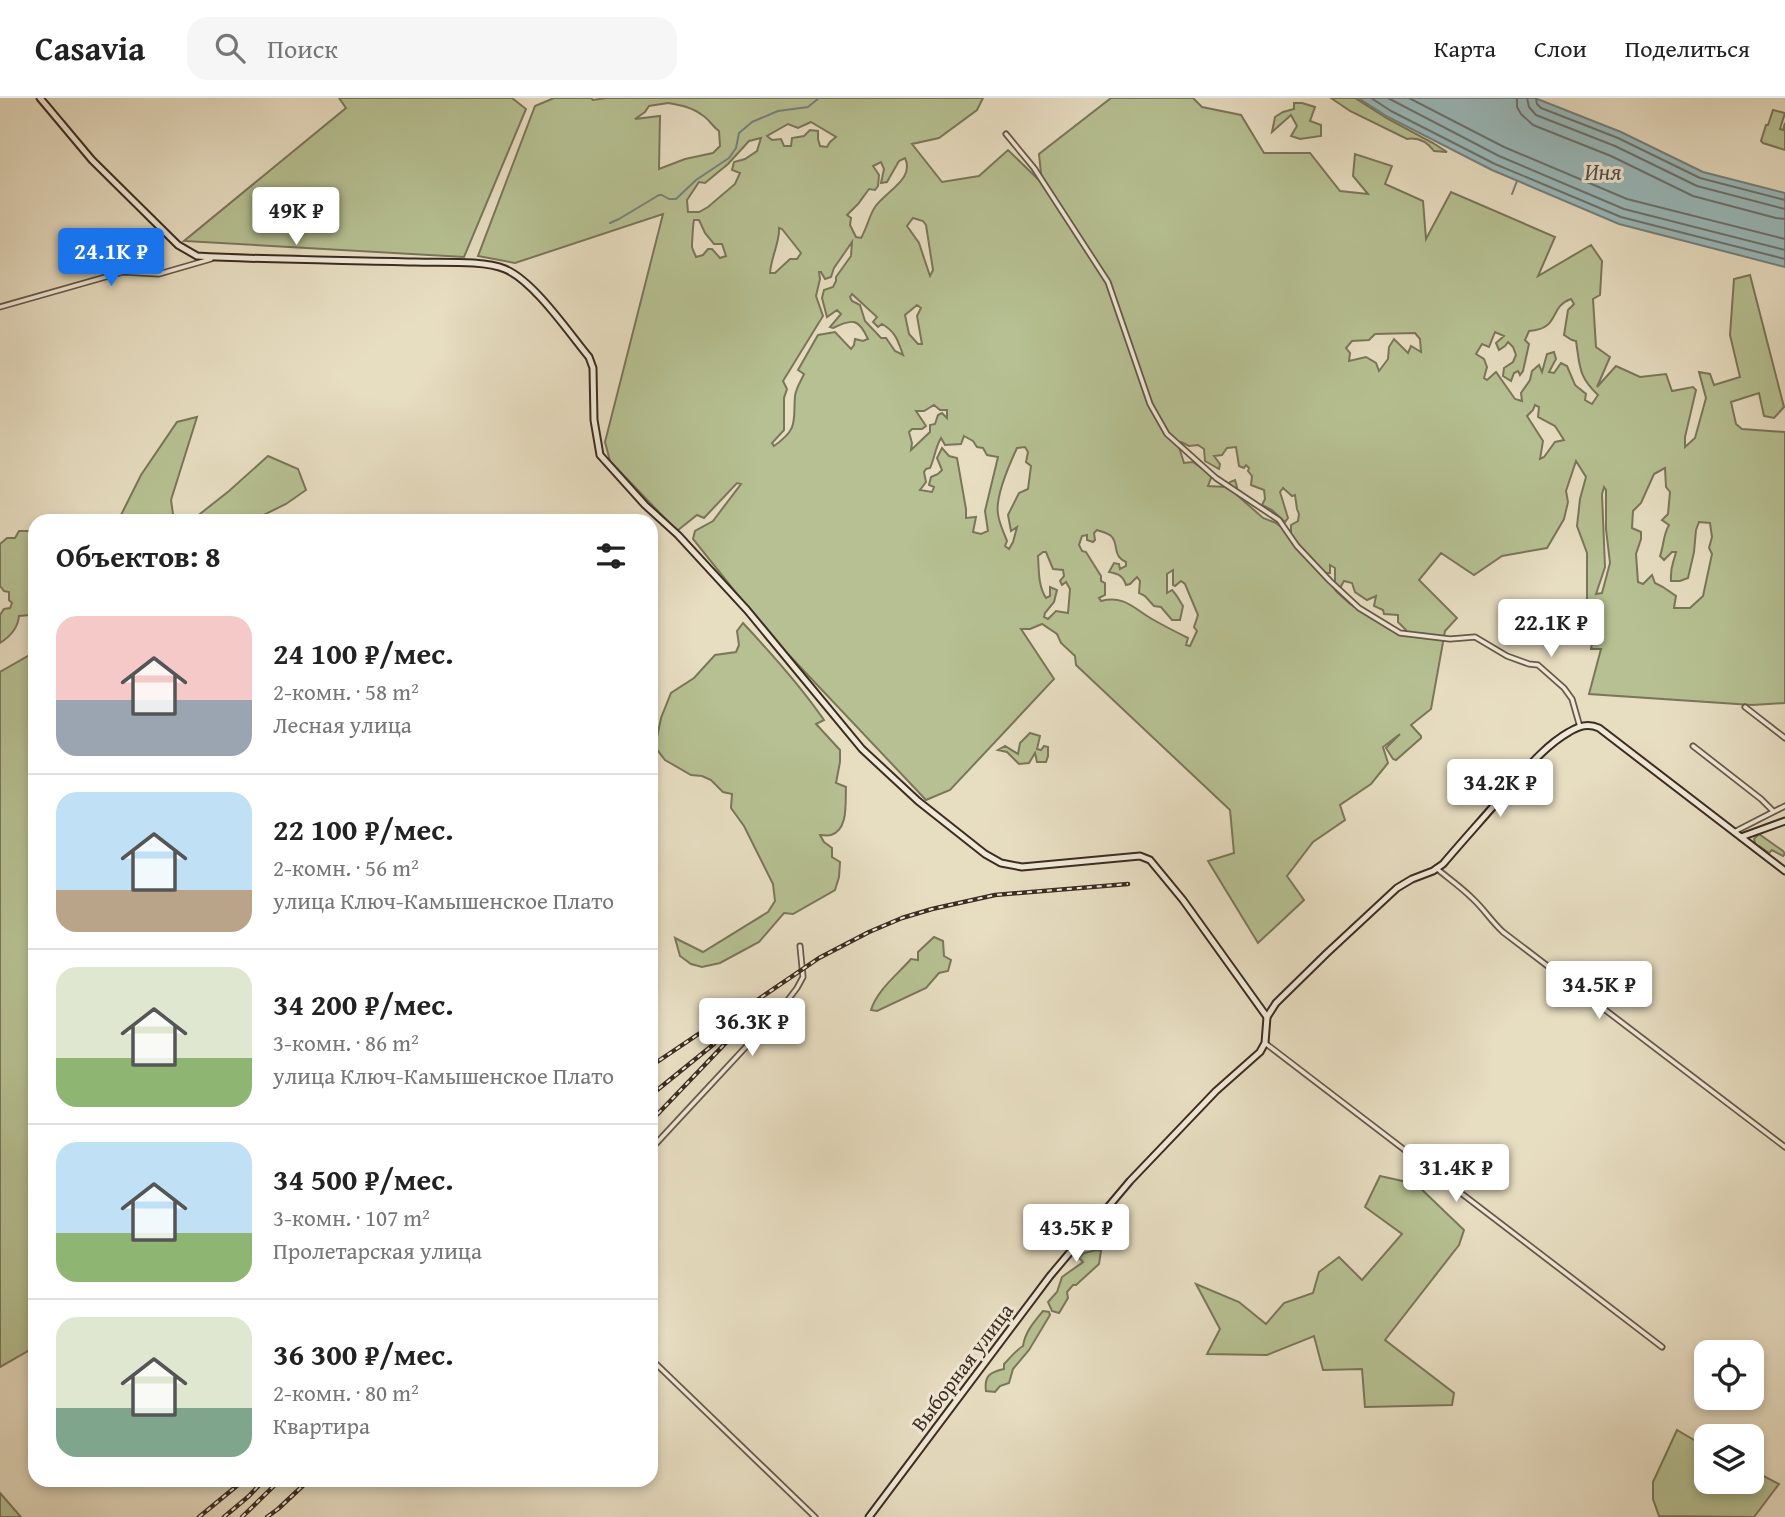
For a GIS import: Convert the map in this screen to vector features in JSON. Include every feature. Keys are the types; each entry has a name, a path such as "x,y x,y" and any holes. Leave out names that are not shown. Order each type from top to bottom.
{"street":[{"path":"40,98 92,160 178,245 197,256 476,264 504,268 518,277 534,291 589,358 593,368 594,420 600,455 655,514"},
{"path":"1006,134 1034,168 1108,282 1150,404 1167,434 1216,478 1279,520 1297,546 1359,608 1400,633 1450,639 1475,637 1507,656 1538,665 1549,673 1572,699 1580,727"},
{"path":"0,307 123,272 159,274 217,257"},
{"path":"658,517 738,600 862,749 918,801 985,854 1001,863 1022,867 1140,856 1150,860 1183,900 1267,1017"},
{"path":"1745,708 1785,738"},
{"path":"1662,1347 1265,1043 1267,1017 1289,990 1383,900 1406,882 1443,864 1547,749 1580,727 1591,725 1599,728 1785,871"},
{"path":"1693,746 1773,811"},
{"path":"1734,832 1785,806"},
{"path":"1741,837 1785,821"},
{"path":"1753,847 1751,839 1757,832"},
{"path":"1436,868 1471,897 1503,932 1785,1147"},
{"path":"658,1141 781,1009 797,988 803,976 800,946"},
{"name":"Выборная улица","path":"869,1517 1049,1276 1130,1181 1216,1091 1255,1058 1265,1043"},
{"path":"658,1366 815,1517"}],"green space":[{"path":"339,98 512,98 526,109 464,257 184,241 346,108"},
{"path":"554,98 983,98 977,110 939,138 912,144 942,182 979,176 1008,150 1042,183 1039,154 1111,98 1193,98 1202,107 1241,115 1264,153 1310,153 1340,191 1368,194 1353,176 1355,154 1392,166 1385,184 1423,201 1426,239 1451,192 1555,237 1538,276 1591,245 1602,261 1600,295 1593,299 1596,347 1610,357 1597,387 1616,366 1640,377 1666,374 1672,391 1693,387 1696,390 1685,447 1695,438 1706,398 1699,372 1710,374 1714,385 1740,377 1730,335 1734,279 1750,275 1784,407 1774,418 1764,416 1759,393 1731,402 1736,424 1742,429 1785,432 1785,703 1752,705 1589,694 1601,649 1591,649 1596,621 1587,607 1587,553 1577,526 1586,477 1576,461 1566,491 1568,502 1564,519 1547,548 1502,556 1474,575 1441,553 1419,580 1457,618 1445,631 1431,709 1411,725 1421,738 1396,760 1386,748 1400,734 1383,747 1388,763 1371,784 1340,805 1345,820 1313,842 1287,876 1304,900 1258,943 1208,861 1234,853 1230,810 1076,665 1075,656 1061,643 1057,634 1042,624 1021,629 1054,679 950,790 926,800 770,635 693,539 695,531 713,521 741,484 737,483 704,518 697,515 677,531 610,461 605,442 663,214 515,263 478,256 535,106","holes":["668,103 685,107 704,117 719,131 720,146 713,153 685,159 659,169 660,116 635,119 649,106","811,122 836,137 827,147 820,146 818,131 810,130 804,136 792,138 791,146 784,146 781,139 772,140 767,136 788,124 798,128","761,138 757,151 734,162 732,170 740,173 735,184 708,207 699,212 688,212 687,200 699,182 705,183 728,164 749,141","905,158 907,165 903,179 875,207 861,238 856,237 850,225 851,218 847,215 869,189 875,190 878,186 879,175 873,166 881,162 884,169 881,183 887,182 899,161","913,218 926,225 933,270 930,276 919,243 907,226","694,220 699,220 714,244 722,244 726,256 720,258 712,249 708,249 703,255 696,257 692,247","779,228 801,253 797,259 790,259 775,273 770,273 778,239","852,242 851,256 836,277 833,287 824,290 822,298 827,317 837,310 841,314 830,327 855,322 862,327 868,339 855,339 851,349 835,332 818,335 798,370 804,374 796,393 793,424 788,434 774,446 772,443 784,430 784,398 787,389 783,381 823,316 816,296 821,272 825,279 831,277","852,294 877,317 873,322 878,327 882,324 893,334 903,355 895,351 886,338 881,338 865,321 860,305 850,297","1571,299 1574,304 1568,310 1564,335 1576,341 1583,376 1598,395 1592,404 1585,400 1586,394 1575,385 1567,366 1561,363 1554,373 1549,372 1556,359 1554,352 1547,354 1542,372 1539,365 1532,371 1530,380 1521,393 1522,401 1515,399 1496,372 1487,380 1484,378 1487,367 1484,359 1476,354 1482,344 1489,347 1495,332 1504,336 1496,343 1499,350 1508,342 1516,355 1513,362 1504,368 1503,376 1511,381 1514,373 1518,371 1520,375 1523,371 1529,344 1525,340 1529,331 1539,329 1550,322 1559,307","917,305 921,308 917,316 922,344 918,344 909,334 905,315","1415,333 1420,339 1421,352 1411,346 1408,353 1394,339 1389,347 1388,359 1379,371 1376,363 1366,357 1349,361 1350,353 1346,348 1352,341 1369,340 1375,334","934,405 940,410 947,410 947,418 942,413 938,415 935,424 930,425 930,432 911,450 909,432 912,429 926,426 916,411 924,411","1535,405 1539,407 1538,417 1555,426 1564,440 1555,442 1540,459 1543,441 1527,416","964,436 977,447 983,448 987,455 998,457 985,511 988,531 981,534 973,532 976,517 966,518 957,458 949,456 942,448 937,458 942,470 931,477 929,485 934,487 932,492 920,490 926,482 924,472 930,468 941,438 945,445 961,444","1181,442 1189,446 1198,445 1204,449 1205,461 1219,469 1220,464 1214,456 1222,455 1227,448 1236,447 1239,466 1244,468 1246,465 1249,468 1251,485 1264,490 1265,499 1262,505 1285,522 1288,518 1280,492 1283,488 1292,496 1295,495 1299,514 1298,521 1291,525 1291,534 1276,523 1263,518 1237,495 1235,480 1226,487 1208,486 1211,478 1215,478 1193,462 1184,463 1178,444","1025,447 1028,452 1026,462 1031,466 1028,489 1019,493 1008,515 1011,531 1017,527 1009,549 1005,546 1007,541 999,521 998,507 1017,448","1665,468 1666,487 1670,492 1668,514 1662,520 1669,525 1660,556 1664,560 1672,552 1676,552 1671,581 1688,578 1699,522 1710,523 1712,537 1709,548 1712,554 1703,596 1690,608 1674,608 1676,596 1655,583 1652,575 1643,584 1638,582 1636,554 1641,532 1632,528 1633,511 1641,503 1654,474","1604,487 1610,563 1602,593 1596,594 1605,567","1097,530 1111,536 1117,553 1126,562 1126,566 1120,569 1119,564 1114,563 1109,572 1120,575 1126,585 1137,577 1140,581 1139,593 1154,606 1161,607 1172,620 1180,620 1183,606 1172,590 1167,593 1167,574 1173,570 1173,585 1181,581 1185,584 1198,615 1194,627 1197,631 1190,646 1186,645 1188,638 1129,604 1117,600 1101,601 1099,598 1105,595 1105,583 1101,581 1101,576 1079,545 1082,536 1087,535 1087,540 1093,542","1046,552 1053,569 1063,570 1064,576 1060,581 1062,585 1066,582 1070,589 1068,613 1056,611 1048,619 1044,617 1054,602 1057,590 1050,587 1050,596 1046,598 1040,583 1038,556","1330,565 1335,568 1335,588 1340,588 1344,581 1352,583 1355,592 1367,600 1376,596 1374,606 1383,610 1384,614 1398,615 1398,622 1406,630 1404,635 1350,604 1336,591 1325,573 1330,573"]},
{"path":"1331,98 1355,98 1447,152 1434,151 1426,143 1407,139 1350,111"},
{"path":"1294,103 1315,107 1310,121 1321,125 1321,136 1300,139 1291,136 1297,126 1291,115 1272,132 1275,117 1294,109"},
{"path":"1773,110 1785,113 1780,129 1783,130 1785,123 1785,150 1761,141"},
{"path":"197,417 171,500 173,514 122,514 141,475 177,422"},
{"path":"268,456 298,469 306,490 265,514 200,514"},
{"path":"19,531 28,531 28,615 19,616 13,631 0,643 0,615 4,609 10,608 12,603 9,600 9,592 0,586 0,544 7,538 15,538"},
{"path":"743,623 775,658 824,720 816,724 840,750 836,783 846,787 843,821 837,832 820,835 832,848 832,857 840,862 839,877 835,890 793,914 784,913 759,942 720,963 702,967 691,964 680,956 675,938 703,952 768,912 775,901 773,884 744,826 731,808 732,794 723,792 711,780 691,775 665,760 658,751 658,732 671,693 694,678 715,655 736,652 739,645 737,631"},
{"path":"28,656 28,1351 0,1367 0,672"},
{"path":"1030,733 1040,736 1037,749 1048,747 1046,762 1037,762 1035,753 1029,763 1019,764 1007,752 998,750 1005,746 1018,754 1020,743"},
{"path":"1759,834 1785,854 1783,856 1772,850 1769,853 1756,846 1754,839"},
{"path":"934,937 943,941 944,956 951,960 948,971 939,973 926,988 877,1011 871,1010 888,983 911,959 918,960 918,952"},
{"path":"1380,1176 1416,1184 1464,1230 1459,1245 1385,1340 1454,1393 1452,1405 1365,1407 1362,1369 1323,1370 1314,1336 1267,1355 1207,1354 1220,1329 1196,1284 1239,1302 1266,1324 1284,1303 1313,1293 1319,1272 1339,1257 1362,1280 1402,1234 1365,1207"},
{"path":"1101,1251 1099,1264 1067,1292 1068,1298 1059,1313 1052,1311 1048,1302 1057,1292 1062,1277 1083,1262 1079,1258 1084,1253"},
{"path":"1043,1311 1049,1312 1050,1315 1029,1350 1013,1369 1009,1383 1000,1386 995,1392 986,1391 989,1376 1004,1369 1004,1364 1023,1346 1033,1323"},
{"path":"1677,1430 1694,1440 1694,1494 1764,1494 1764,1476 1779,1484 1754,1517 1659,1516 1653,1499 1653,1482"},
{"path":"0,1493 21,1517 0,1517"}],"water":[{"name":"Иня","path":"1358,98 1535,98 1621,132 1703,172 1785,193 1785,267 1619,224 1492,170 1388,117"}],"waterway":[{"path":"610,223 659,195 676,199 696,180 729,158 736,148 739,133 752,122 778,111 808,107 819,98"},
{"path":"1512,194 1517,181"}],"railway":[{"path":"658,1061 750,1005 819,958 902,918 995,895 1128,884"},
{"path":"658,1114 764,1003"},
{"path":"658,1089 714,1044"},
{"path":"199,1517 235,1487"},
{"path":"224,1517 257,1487"},
{"path":"242,1517 273,1487"},
{"path":"267,1517 302,1487"}]}
